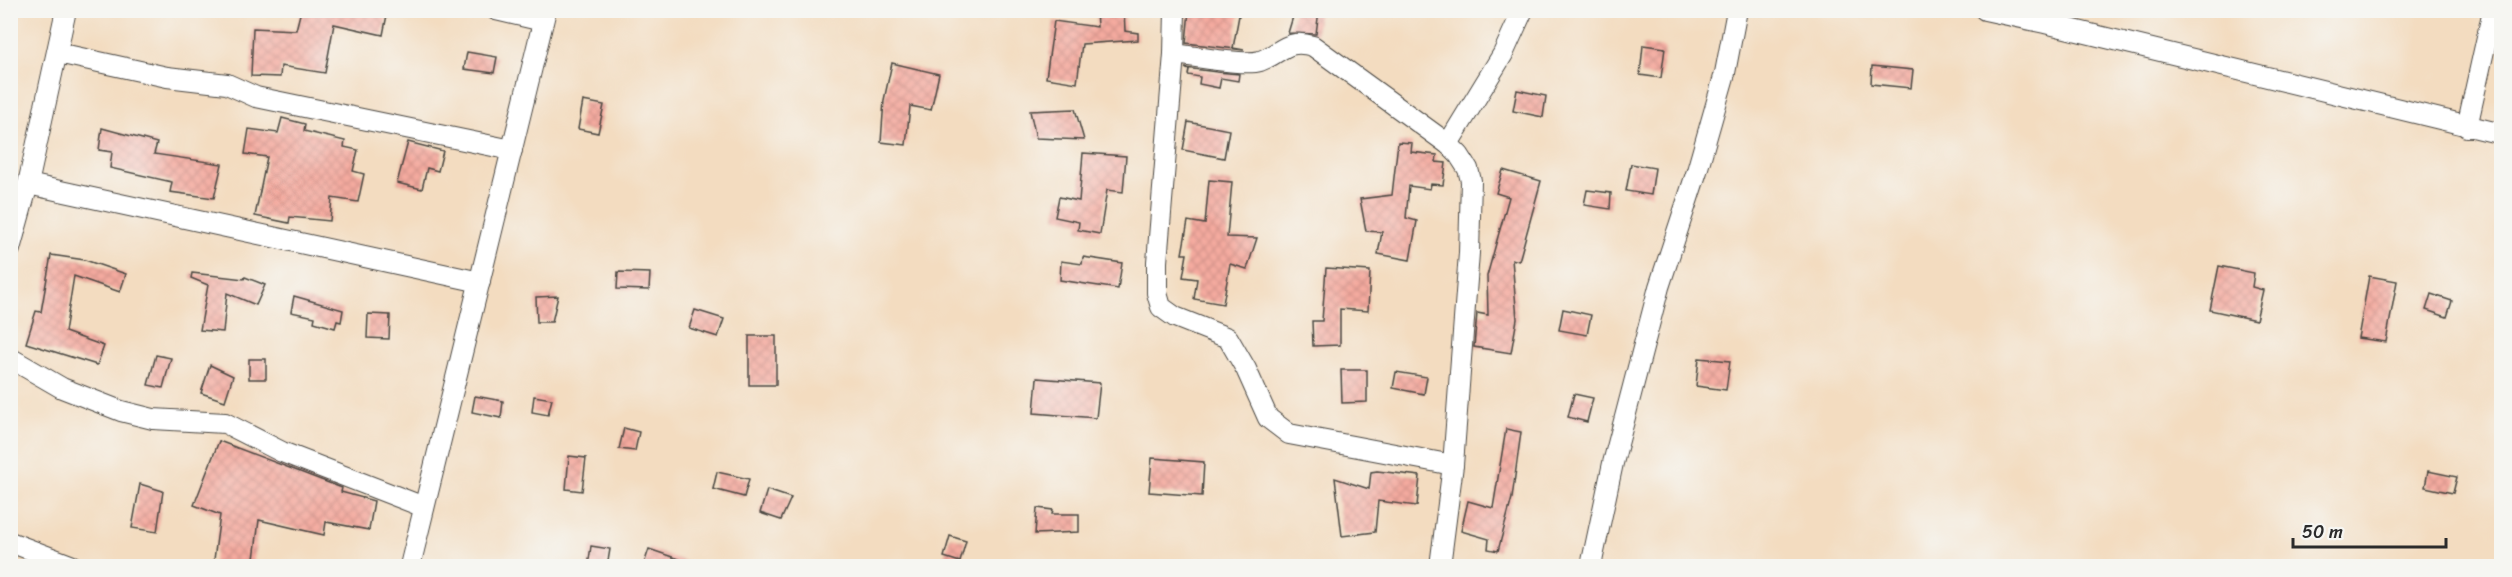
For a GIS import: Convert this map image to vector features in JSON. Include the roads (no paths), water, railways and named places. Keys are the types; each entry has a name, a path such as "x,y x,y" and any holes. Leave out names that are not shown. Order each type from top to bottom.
{"street":[{"path":"10,249 28,184 66,10"},
{"path":"410,567 545,16 496,10"},
{"path":"1175,10 1174,54 1157,262 1157,293 1161,307 1175,317 1228,338 1246,369 1268,418 1289,434 1453,465"},
{"path":"1448,144 1503,54 1523,10"},
{"path":"1591,567 1613,463 1659,286 1701,160 1725,73 1737,10"},
{"path":"1985,10 2047,16 2467,127 2502,134"},
{"path":"2467,127 2493,10"},
{"path":"1174,54 1259,61 1286,46 1302,43 1313,46 1448,144 1468,169 1471,181 1469,253 1453,465 1440,567"},
{"path":"58,53 167,77 227,84 256,97 512,150"},
{"path":"28,184 480,282"},
{"path":"10,358 62,388 121,411 153,419 225,423 282,452 424,507"},
{"path":"10,542 74,567"}]}
